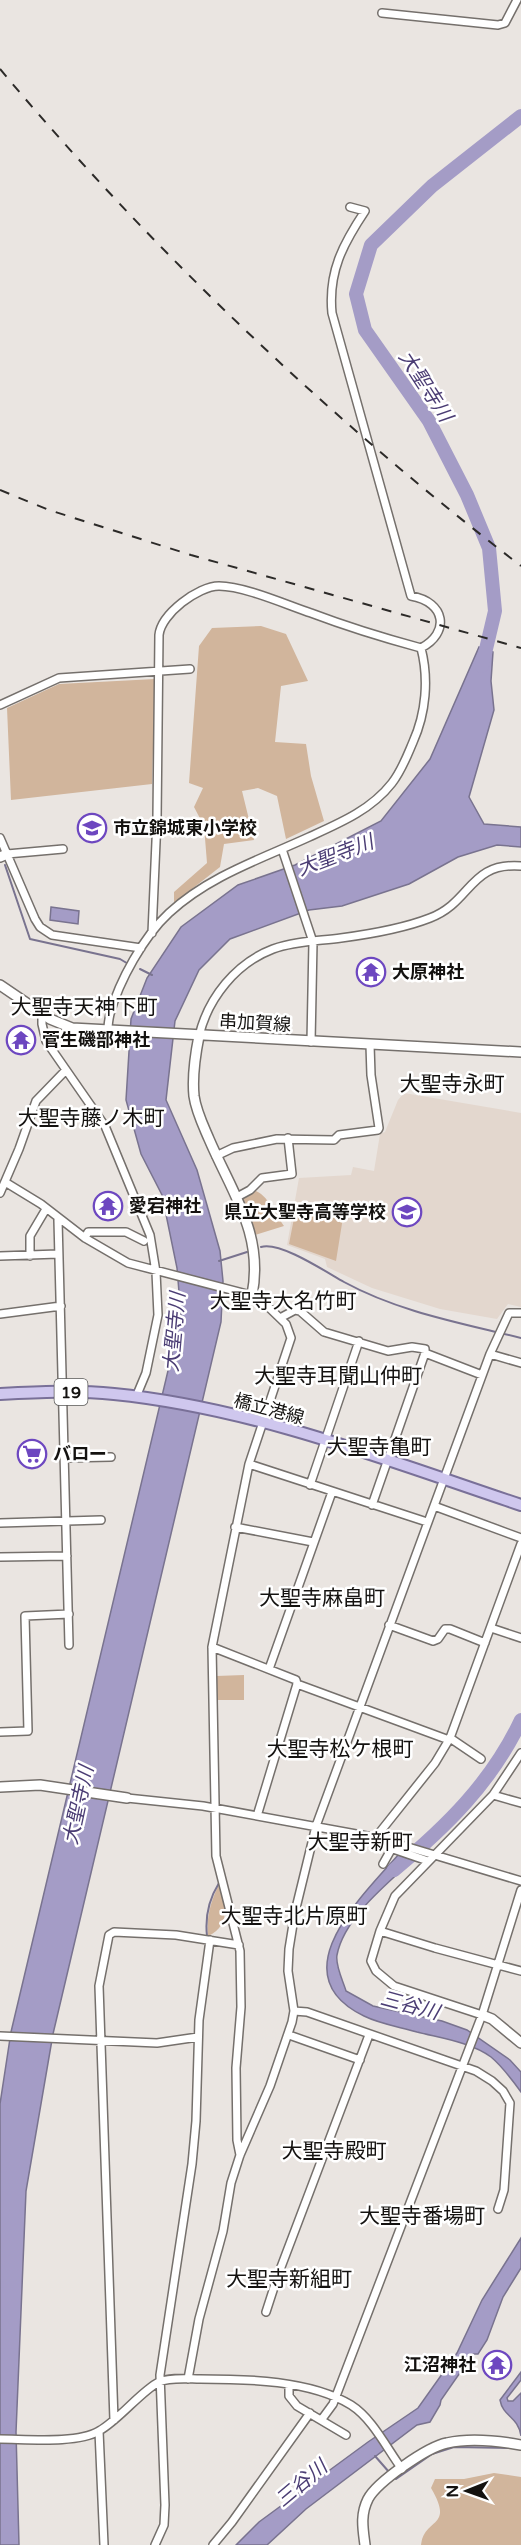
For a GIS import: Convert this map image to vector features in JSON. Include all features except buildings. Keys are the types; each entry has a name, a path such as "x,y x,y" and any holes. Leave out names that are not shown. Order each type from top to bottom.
{"main road":[{"name":"橋立港線","path":"0,1394 100,1392 139,1397 263,1422 387,1460 521,1505"}],"street":[{"path":"382,13 498,25 505,23 518,0"},
{"path":"350,207 364,212 337,260 332,281 332,312 411,596 433,604 439,611 440,620 436,634 421,648"},
{"path":"152,933 157,819 160,628 176,607 199,591 216,586 228,586 280,602 370,635 421,648"},
{"path":"109,1033 114,1003 141,948 169,913 222,875 359,813 375,801 401,771 418,732 425,704 421,648"},
{"path":"0,705 59,678 190,669"},
{"path":"0,838 4,856 45,932 52,935 141,948"},
{"path":"4,856 63,849"},
{"path":"282,849 312,938 311,1042"},
{"path":"252,1295 255,1256 249,1226 216,1156 194,1097 196,1036 209,1008 234,974 254,959 272,950 312,938 391,929 432,917 448,909 483,872 507,865 521,866"},
{"name":"串加賀線","path":"0,985 42,1014 72,1028 109,1033 521,1052"},
{"path":"42,1014 46,1041 105,1126 147,1226 156,1272 158,1315 154,1342 139,1397"},
{"path":"216,1156 233,1148 288,1138 334,1140 339,1136 378,1130 369,1063 370,1045"},
{"path":"0,1193 36,1101 66,1070"},
{"path":"237,1197 250,1190 262,1178 292,1174 288,1138"},
{"path":"5,1182 85,1238 128,1263 252,1295 268,1305 286,1324 291,1338 249,1464 212,1647 216,1856 239,1945 241,2007 236,2068 237,2140 240,2155"},
{"path":"30,1256 30,1236 46,1209"},
{"path":"58,1220 69,1645"},
{"path":"85,1238 88,1232 126,1232 141,1239 147,1226"},
{"path":"0,1256 58,1254"},
{"path":"0,1314 61,1306"},
{"path":"279,1318 295,1310 300,1311 319,1329 388,1352 418,1347 425,1349 372,1504"},
{"path":"188,2379 199,2319 223,2231 231,2183 240,2155 289,2035 294,2011 288,1971 289,1949 295,1912 316,1826 491,1352 509,1313 521,1313"},
{"path":"310,1485 359,1341"},
{"path":"491,1352 521,1363"},
{"path":"425,1353 482,1375"},
{"path":"64,1458 111,1457"},
{"path":"249,1464 427,1522"},
{"path":"269,1669 332,1492"},
{"path":"434,1506 521,1538"},
{"path":"0,1523 101,1521"},
{"path":"235,1527 313,1542"},
{"path":"378,1838 380,1832 435,1762 450,1739 521,1544"},
{"path":"0,1557 67,1556"},
{"path":"0,1732 28,1731 25,1616 69,1614"},
{"path":"389,1625 432,1641 438,1639 445,1629 450,1629 485,1643"},
{"path":"491,1628 521,1638"},
{"path":"212,1647 296,1680 297,1684 450,1739 481,1759"},
{"path":"257,1816 297,1684"},
{"path":"521,1753 493,1795 428,1857 395,1896 380,1931 371,1961 381,1977 394,1986 492,2019 521,2043"},
{"path":"0,1787 51,1786 216,1809 316,1826 378,1838 394,1847 521,1881"},
{"path":"493,1795 521,1803"},
{"path":"383,1864 394,1847"},
{"path":"322,2419 329,2412 335,2398 463,2067 499,1964 521,1890"},
{"path":"380,1931 521,1971"},
{"path":"114,2420 99,1981 109,1935 114,1932 165,1934 239,1945"},
{"path":"155,2545 164,2525 165,2505 160,2382 192,2164 201,1995 210,1940"},
{"path":"294,2011 307,2012 463,2067 492,2081 503,2091 510,2103 504,2190 498,2209"},
{"path":"289,2035 360,2060"},
{"path":"266,2312 369,2035"},
{"path":"0,2036 157,2043 198,2037"},
{"path":"0,2439 58,2440 99,2432 160,2382 188,2379 251,2379 288,2385 335,2398 358,2411 399,2466"},
{"path":"288,2385 292,2401 346,2435"},
{"path":"213,2545 310,2413"},
{"path":"99,2432 104,2545"},
{"path":"365,2545 362,2523 369,2497 399,2466 447,2443 468,2441 521,2445"}],"shaded area":[{"path":"261,626 286,634 308,681 281,686 275,742 306,744 311,776 324,821 286,839 277,796 258,788 242,791 254,840 224,844 220,867 174,903 174,892 207,863 204,826 194,807 203,788 189,783 199,646 212,628"},
{"path":"155,679 152,784 11,800 7,708 59,684"},
{"name":"県立大聖寺高等学校","path":"404,1093 521,1113 521,1307 508,1304 497,1319 440,1309 372,1288 327,1267 325,1259 287,1245 299,1178 351,1175 353,1167 374,1171 380,1134 385,1132 398,1100"},
{"path":"253,1190 263,1195 284,1226 255,1235 242,1198"},
{"path":"297,1203 333,1216 334,1210 344,1211 336,1261 289,1244"},
{"path":"244,1675 244,1700 216,1700 216,1676"},
{"path":"220,1883 225,1913 220,1926 208,1936 210,1909"},
{"path":"494,2473 521,2477 521,2545 421,2545 423,2536 439,2517 438,2501 431,2488 435,2479 464,2479"}],"water":[{"path":"479,647 493,652 491,681 494,710 469,797 484,824 521,827 521,847 497,845 458,857 409,884 342,906 309,910 230,939 199,970 175,1021 166,1100 197,1170 220,1251 223,1281 221,1322 53,2034 26,2191 16,2432 19,2545 0,2545 0,2104 11,2032 181,1316 177,1268 162,1195 141,1154 126,1100 131,1019 147,978 181,927 238,885 295,865 381,821 430,759"},
{"path":"51,907 79,911 78,924 50,920"},
{"path":"399,1854 413,1860 357,1915 341,1941 337,1959 346,1991 373,2006 442,2021 467,2030 510,2060 521,2072 521,2092 499,2065 483,2052 455,2041 364,2016 340,1999 328,1979 328,1958 335,1936 349,1913"},
{"path":"521,2238 521,2268 503,2297 487,2340 478,2354 473,2354 441,2400 430,2422 417,2425 306,2509 267,2545 236,2545 259,2522 418,2408 457,2353 482,2300"},
{"path":"521,2372 521,2380 507,2398 508,2401 513,2401 521,2393 521,2436 517,2424 504,2410 500,2400"}],"waterway":[{"name":"大聖寺川","path":"482,666 495,611 489,548 467,495 429,421 365,330 356,294 371,245 432,186 521,116"},
{"path":"5,865 30,939 120,959 130,965"},
{"path":"140,969 152,975"},
{"path":"261,1247 269,1246 291,1253 344,1282 408,1309 521,1338"},
{"path":"219,1261 247,1252"},
{"name":"三谷川","path":"394,1870 432,1837 466,1802 496,1764 521,1720"},
{"path":"207,1936 208,1909 219,1883"},
{"path":"393,2476 396,2479 432,2454 454,2447 512,2448"},
{"path":"375,2456 389,2472"}],"railway":[{"path":"0,69 120,204 247,332 381,453 521,566"},
{"path":"0,490 49,510 191,555 521,648"}],"place":[{"name":"市立錦城東小学校","path":"92,828"},
{"name":"大原神社","path":"371,972"},
{"name":"菅生磯部神社","path":"21,1040"},
{"name":"愛宕神社","path":"108,1206"},
{"name":"県立大聖寺高等学校","path":"407,1212"},
{"name":"バロー","path":"32,1454"},
{"name":"江沼神社","path":"497,2365"}],"district":[{"name":"大聖寺天神下町","path":"84,1007"},
{"name":"大聖寺永町","path":"452,1084"},
{"name":"大聖寺藤ノ木町","path":"91,1118"},
{"name":"大聖寺大名竹町","path":"283,1301"},
{"name":"大聖寺耳聞山仲町","path":"338,1376"},
{"name":"大聖寺亀町","path":"379,1447"},
{"name":"大聖寺麻畠町","path":"322,1598"},
{"name":"大聖寺松ケ根町","path":"340,1749"},
{"name":"大聖寺新町","path":"360,1842"},
{"name":"大聖寺北片原町","path":"294,1916"},
{"name":"大聖寺殿町","path":"334,2151"},
{"name":"大聖寺番場町","path":"422,2216"},
{"name":"大聖寺新組町","path":"289,2279"}]}
